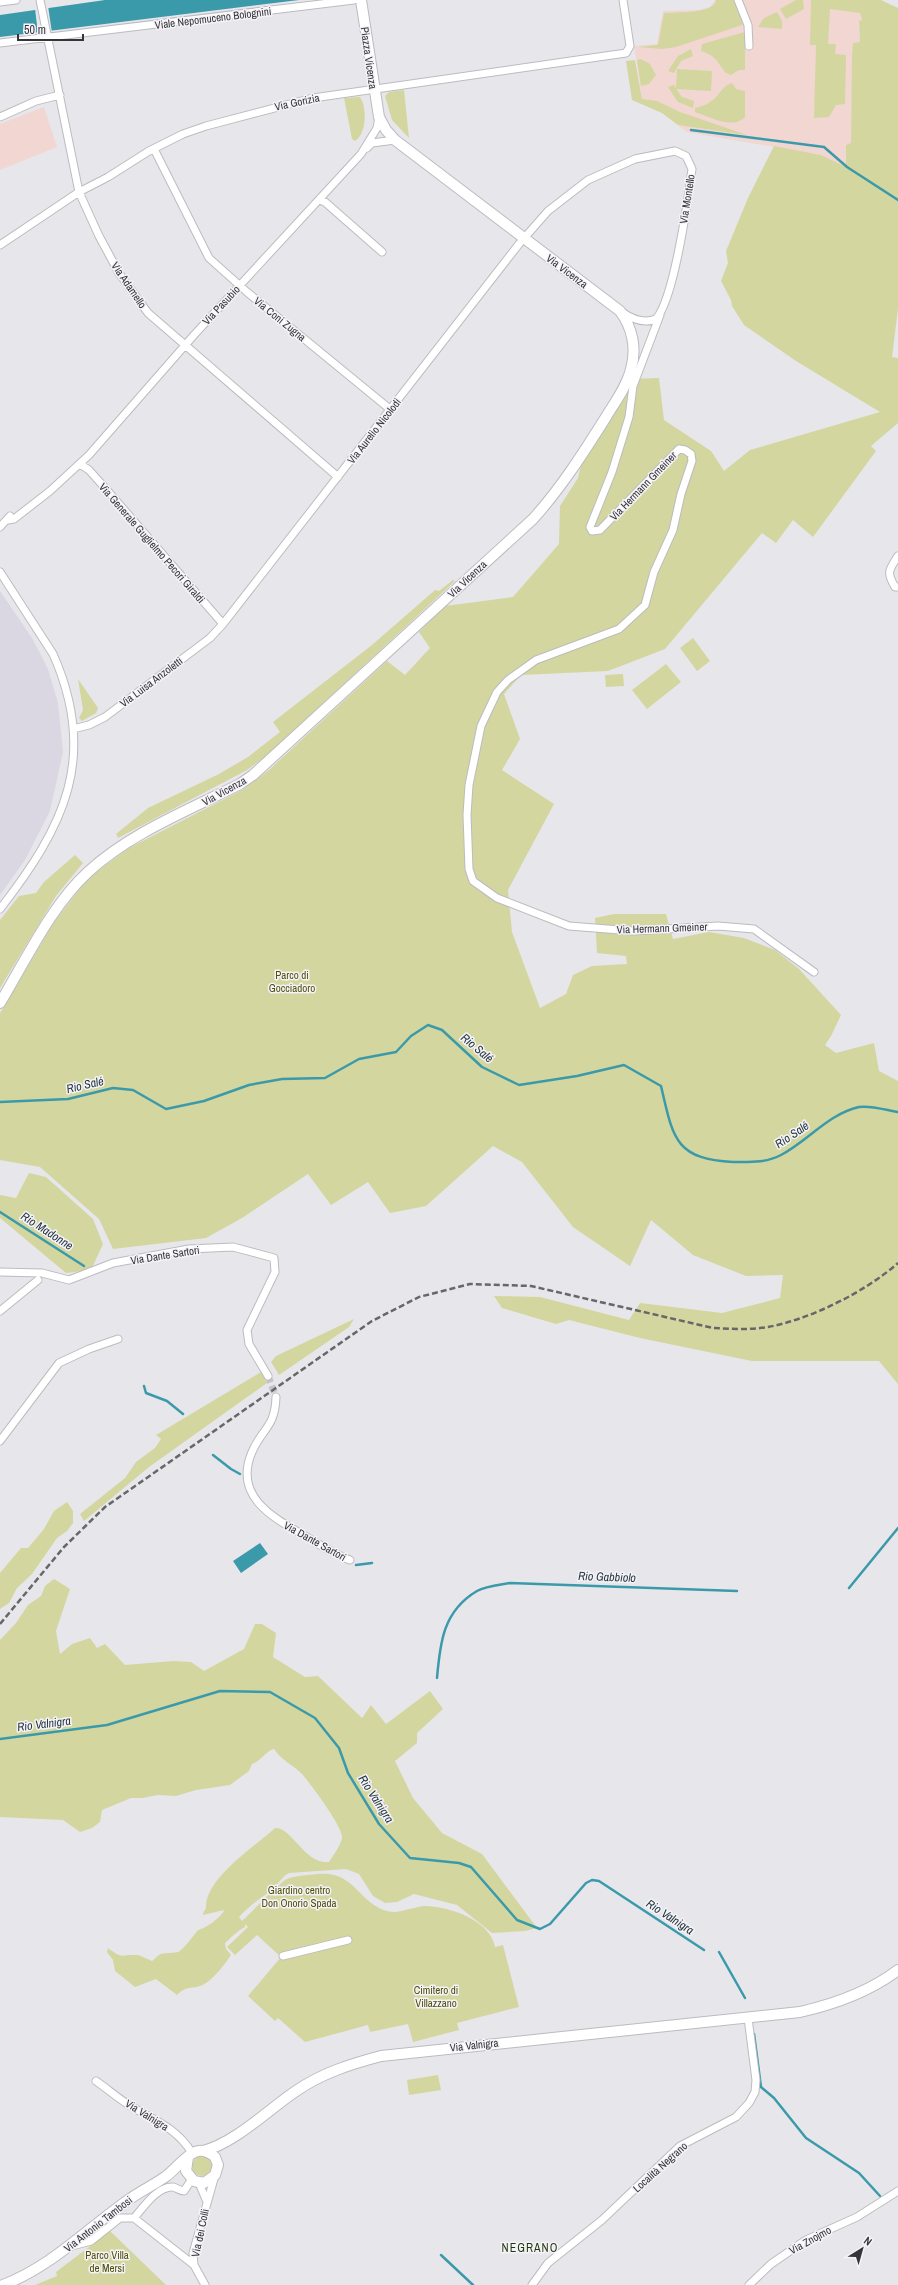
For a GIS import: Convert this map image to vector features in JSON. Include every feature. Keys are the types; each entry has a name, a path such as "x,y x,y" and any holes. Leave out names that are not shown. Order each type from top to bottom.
{"main road":[{"name":"Piazza Vicenza","path":"361,0 378,117"},
{"name":"Via Vicenza","path":"0,1003 56,909 87,873 126,843 240,784 253,775 533,519 561,485 623,389 628,378 633,358 630,328 620,311 395,140 386,130 378,117"},
{"name":"Via Valnigra","path":"204,2151 224,2144 310,2082 338,2069 381,2056 800,2012 831,2004 867,1989 898,1970"},
{"path":"164,2178 177,2174 208,2182 217,2170 224,2144"},
{"path":"193,2179 186,2166 190,2155 204,2151 215,2157 217,2170"},
{"name":"Via Antonio Tambosi","path":"3,2285 43,2266 134,2195 164,2178 190,2155"}],"street":[{"path":"0,2 16,0"},
{"name":"Viale Nepomuceno Bolognini","path":"0,43 354,0"},
{"name":"Via Gorizia","path":"0,245 79,192 183,134 270,108 313,98 373,88 626,53 630,46 623,0"},
{"path":"738,0 748,25 749,46"},
{"name":"Via Adamello","path":"41,3 79,192 107,253 128,286 148,313 338,477"},
{"path":"0,117 36,101 60,95"},
{"name":"Via Pasubio","path":"365,149 377,128 378,117"},
{"name":"Via Pasubio","path":"0,527 8,520 14,519 50,491 52,487 80,464 185,345 365,149 372,143 395,140"},
{"name":"Via Coni Zugna","path":"154,149 208,258 391,410"},
{"name":"Via Montello","path":"525,239 548,211 588,180 623,163 663,152 681,153 690,161 692,169 675,266 660,315"},
{"path":"319,200 325,202 382,252"},
{"name":"Via Aurelio Nicolodi","path":"223,624 525,239"},
{"path":"620,311 641,321"},
{"path":"630,328 634,323 650,320 660,315"},
{"name":"Via Hermann Gmeiner","path":"660,315 632,386 632,409 612,472 590,527 592,531 600,530 679,449 685,450 691,454 692,461 681,494 673,530 654,572 645,605 634,616 619,629 536,660 508,680 496,692 481,726 469,785 467,815 469,869 474,881 497,898 569,926 633,931 718,926 754,929 814,972"},
{"path":"650,320 656,327"},
{"name":"Via Generale Guglielmo Pecori Giraldi","path":"80,464 102,485 223,624"},
{"path":"898,556 890,569 888,576 895,587 898,587"},
{"path":"0,572 53,654 65,683 73,729 72,772 59,818 45,846 0,909"},
{"name":"Via Luisa Anzoletti","path":"73,729 88,725 105,717 210,638 223,624"},
{"name":"Via Dante Sartori","path":"0,1272 42,1273 69,1280 114,1262 189,1249 233,1247 274,1258 275,1272 247,1330 249,1344 268,1376"},
{"path":"0,1311 38,1280"},
{"path":"0,1441 59,1363 89,1349 118,1339"},
{"name":"Via Dante Sartori","path":"276,1397 275,1413 253,1450 247,1468 248,1483 252,1495 264,1510 281,1523 338,1556 350,1560"},
{"path":"283,1956 348,1940"},
{"name":"Località Negrano","path":"532,2285 548,2263 602,2220 680,2146 736,2117 749,2103 755,2092 756,2080 748,2018"},
{"name":"Via Valnigra","path":"96,2081 134,2108 162,2122 186,2143 190,2155"},
{"name":"Via dei Colli","path":"205,2285 194,2265 194,2253 217,2170"},
{"path":"134,2218 148,2200 158,2193 168,2188 184,2191 193,2179"},
{"name":"Via dei Colli","path":"193,2179 207,2202"},
{"name":"Via Znojmo","path":"749,2285 771,2264 806,2240 857,2217 898,2191"},
{"path":"68,2248 90,2241 120,2218 134,2218 194,2265"}],"shaded area":[{"path":"715,0 856,0 862,21 859,21 860,42 853,43 851,143 846,168 821,155 687,132 662,113 643,104 634,46 657,44 663,11 699,10 710,7"},
{"path":"44,107 57,147 0,170 0,124"},
{"path":"0,591 32,638 48,669 58,703 63,752 50,811 25,860 0,895"}],"green space":[{"path":"716,0 736,0 744,20 742,25 676,47 662,49 638,47 658,45 664,13 702,10 714,5"},
{"path":"796,0 803,0 804,9 786,19 780,9"},
{"name":"Parco di Gocciadoro","path":"811,0 881,0 898,8 898,309 892,357 898,358 898,423 871,446 876,451 813,537 793,520 776,543 762,533 665,649 608,671 521,675 504,694 520,739 502,770 554,804 508,890 512,932 540,1008 566,994 573,975 592,966 627,964 626,956 597,953 595,918 614,914 666,914 673,939 709,932 744,938 775,950 799,969 841,1015 825,1045 836,1053 874,1043 879,1071 898,1081 898,1384 879,1361 752,1361 640,1338 569,1320 556,1324 502,1308 494,1296 540,1297 629,1320 640,1303 722,1313 780,1298 783,1275 746,1276 693,1255 651,1220 630,1266 573,1227 522,1162 493,1146 426,1206 390,1213 368,1182 331,1205 308,1174 242,1218 206,1238 113,1249 99,1219 40,1167 0,1160 0,1013 54,922 89,877 129,848 244,789 269,770 387,661 405,675 430,648 419,632 445,606 513,597 559,544 560,506 578,478 582,461 630,379 659,378 664,420 711,451 724,471 750,450 880,412 796,361 744,325 732,306 731,300 721,281 728,263 726,251 748,198 774,146 821,155 846,167 846,145 851,143 853,43 860,42 859,21 862,20 860,13 830,9 828,44 836,44 835,54 846,55 845,104 836,105 829,117 814,118 816,45 810,45"},
{"path":"777,12 782,21 782,29 758,27 764,18"},
{"path":"745,32 745,70 739,70 731,75 724,71 717,60 701,51 702,44"},
{"path":"691,49 693,56 681,61 674,73 668,71 678,56"},
{"path":"641,59 650,64 656,75 649,84 641,86 637,60"},
{"path":"635,60 642,99 657,101 680,112 747,135 678,125 662,113 632,100 626,61"},
{"path":"677,69 712,71 711,91 676,89 682,97 694,101 693,108 678,102 668,87 674,85 676,88"},
{"path":"732,83 736,89 745,91 745,117 740,121 721,121 695,112 695,108 709,103 727,85"},
{"path":"404,90 409,138 392,120 385,96 389,92"},
{"path":"360,97 364,107 365,120 362,133 355,141 352,139 344,98"},
{"path":"453,580 455,581 265,757 247,770 118,838 116,834 148,808 219,774 248,757 280,732 273,722 372,645 435,590 439,591"},
{"path":"693,638 710,661 697,671 680,648"},
{"path":"666,664 681,682 647,709 632,690"},
{"path":"623,674 624,686 606,687 605,675"},
{"path":"78,679 98,708 96,713 82,721 79,718 83,710"},
{"path":"75,855 83,863 56,896 0,988 0,920 19,896 36,893 44,882"},
{"path":"29,1173 46,1177 93,1219 103,1244 91,1270 66,1273 0,1218 0,1195 16,1198"},
{"path":"354,1319 349,1327 279,1375 271,1362 276,1356"},
{"path":"261,1372 267,1383 149,1467 84,1521 80,1514 125,1478 136,1462 155,1448 161,1439 156,1435"},
{"path":"67,1502 73,1511 73,1523 67,1531 57,1538 32,1574 17,1588 9,1603 0,1609 0,1573 21,1548 28,1548 44,1529 54,1511"},
{"path":"54,1579 70,1589 56,1631 60,1654 72,1644 90,1638 97,1648 105,1644 125,1665 173,1661 191,1662 204,1671 244,1649 255,1624 262,1624 276,1633 273,1657 305,1677 318,1676 362,1718 371,1705 386,1724 430,1691 443,1709 417,1733 417,1743 395,1761 413,1798 442,1833 482,1854 537,1928 525,1931 492,1933 457,1905 414,1894 397,1902 385,1903 373,1896 359,1874 346,1869 289,1873 271,1891 253,1904 239,1917 242,1921 271,1892 287,1879 297,1876 317,1874 330,1874 340,1877 377,1907 387,1911 396,1912 426,1906 457,1912 477,1922 485,1929 492,1938 495,1947 503,1945 519,2007 457,2023 459,2030 413,2042 408,2024 370,2032 368,2025 305,2042 278,2018 275,2021 248,1996 281,1957 257,1935 235,1955 227,1947 248,1927 245,1924 245,1927 225,1943 226,1949 231,1955 217,1973 204,1984 186,1989 177,1995 156,1979 135,1987 115,1971 113,1960 107,1952 108,1948 122,1956 137,1955 152,1961 161,1954 180,1951 198,1930 217,1919 224,1910 203,1915 208,1896 214,1885 222,1874 275,1828 281,1829 287,1833 313,1858 320,1861 329,1862 339,1847 342,1838 338,1825 332,1815 302,1774 280,1756 274,1749 252,1764 249,1771 230,1785 196,1790 176,1796 158,1795 142,1798 131,1798 102,1810 100,1822 92,1828 80,1832 63,1820 0,1817 0,1640 16,1623 28,1605 41,1596 45,1586"},
{"path":"438,2075 441,2090 409,2095 407,2080"},
{"path":"198,2156 206,2156 212,2162 212,2170 206,2176 198,2176 192,2170 192,2162"},
{"name":"Parco Villa de Mersi","path":"110,2231 166,2285 35,2285 57,2276 56,2272"}],"water":[{"path":"105,0 299,0 0,37 0,15"},
{"path":"260,1543 268,1554 241,1573 233,1561"}],"pier":[{"path":"48,6 52,33 38,34 35,8"}],"waterway":[{"path":"691,130 824,147 847,167 898,200"},
{"name":"Rio Salé","path":"0,1102 68,1099 113,1088 133,1090 166,1109 204,1101 249,1085 282,1079 325,1078 359,1059 396,1052 411,1036 428,1025 442,1030 482,1067 519,1085 577,1076 624,1065 661,1086 673,1132 679,1142 687,1150 699,1156 713,1160 752,1162 775,1158 800,1143 838,1115 859,1107 873,1107 898,1112"},
{"name":"Rio Madonne","path":"0,1212 84,1266"},
{"name":"Rio Madonne","path":"144,1386 146,1393 167,1401 183,1414"},
{"name":"Rio Madonne","path":"213,1455 240,1474"},
{"name":"Rio Gabbiolo","path":"849,1588 898,1528"},
{"name":"Rio Madonne","path":"356,1565 372,1563"},
{"name":"Rio Gabbiolo","path":"437,1678 442,1640 450,1618 466,1599 484,1588 510,1583 737,1591"},
{"name":"Rio Valnigra","path":"0,1739 107,1725 220,1691 270,1692 315,1718 339,1748 348,1773 379,1824 410,1858 459,1863 471,1867 517,1920 540,1929 550,1924 586,1883 592,1880 599,1881 704,1950"},
{"name":"Rio Valnigra","path":"719,1952 745,1998"},
{"name":"Rio Valnigra","path":"754,2034 761,2087 774,2098 806,2138 859,2173 880,2196"},
{"path":"441,2255 473,2285"}],"tunnel":[{"path":"268,1376 276,1397"}],"railway":[{"path":"0,1624 64,1547 105,1507 372,1321 419,1297 470,1284 531,1286 713,1328 754,1329 802,1318 837,1303 870,1284 898,1263"}],"district":[{"name":"NEGRANO","path":"530,2248"}],"park label":[{"name":"Giardino centro Don Onorio Spada","path":"299,1896"},
{"name":"Cimitero di Villazzano","path":"436,1996"}]}
